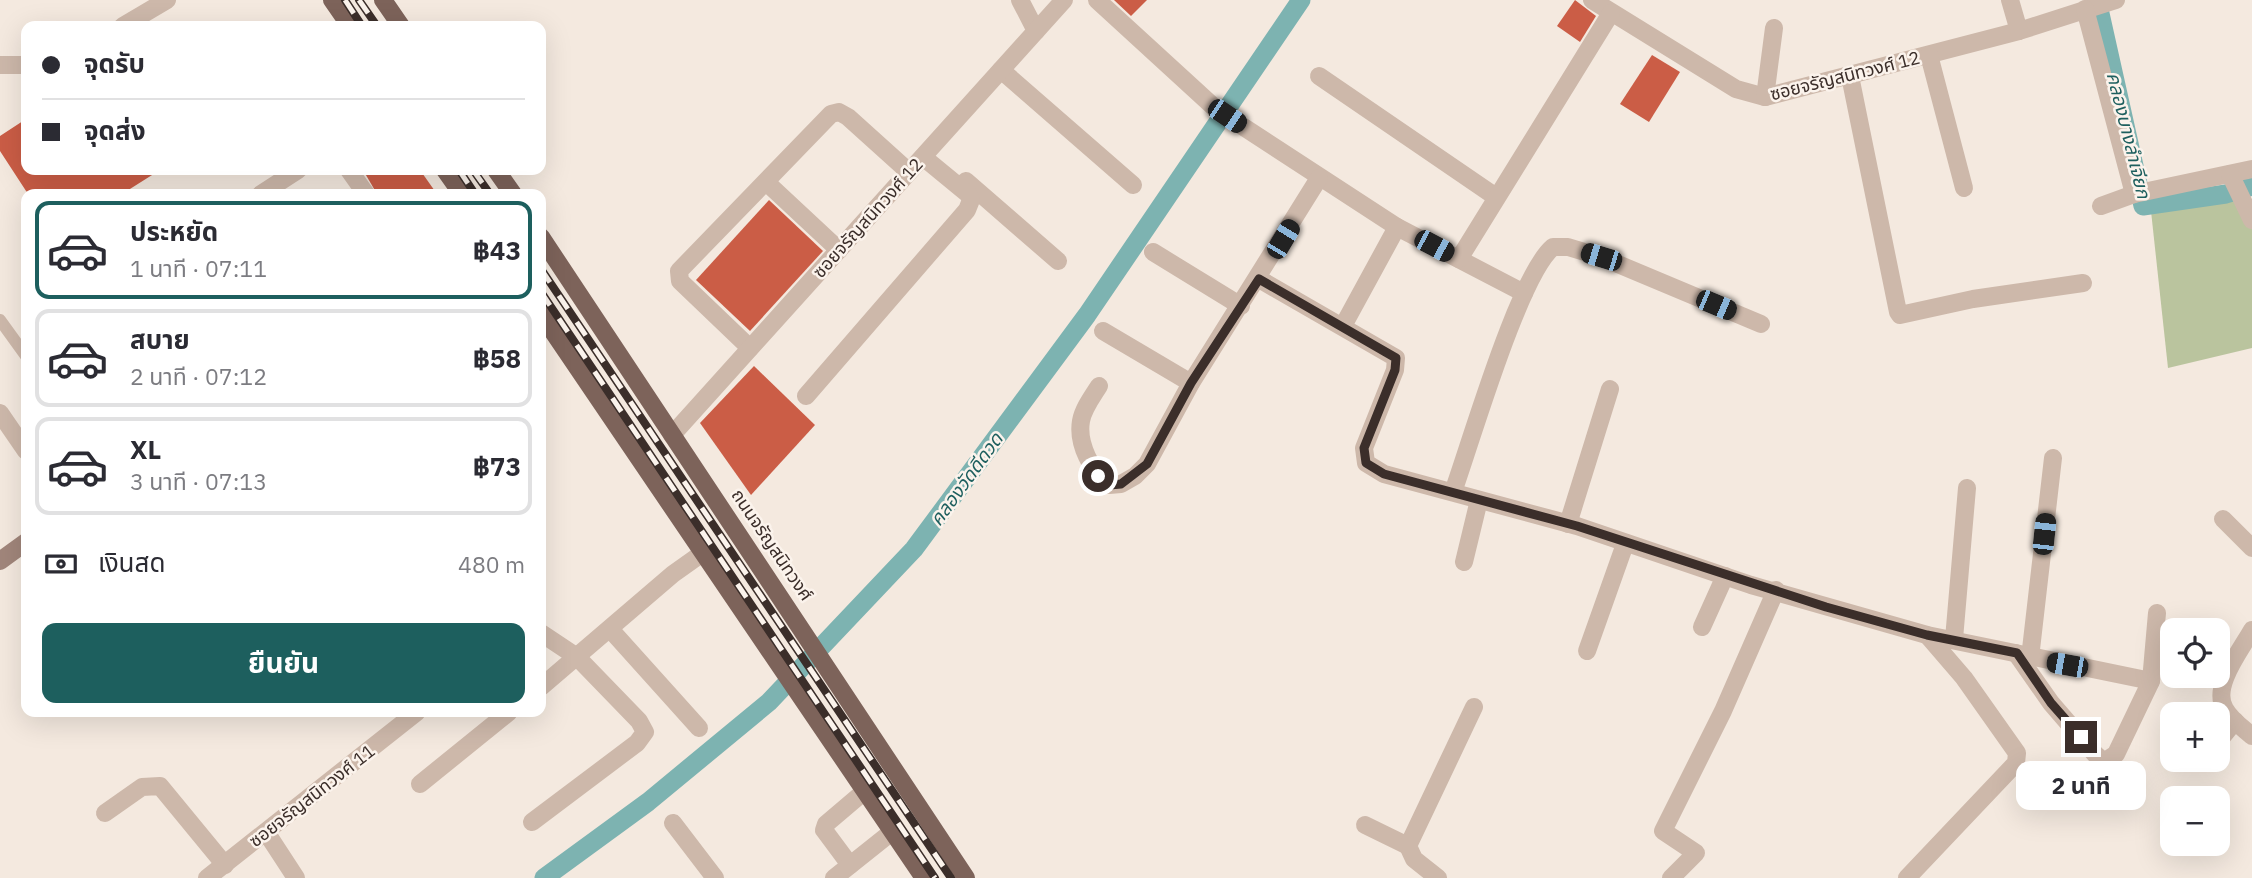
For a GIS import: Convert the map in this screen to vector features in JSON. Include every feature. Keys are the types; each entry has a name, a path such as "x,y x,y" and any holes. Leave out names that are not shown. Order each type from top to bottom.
{"main road":[{"path":"332,0 347,21"},
{"path":"383,0 398,21"},
{"name":"ถนนจรัญสนิทวงศ์","path":"546,245 966,878"},
{"path":"546,327 704,552 924,878"},
{"path":"0,561 21,546"}],"street":[{"path":"131,21 167,0"},
{"path":"1020,0 1036,31"},
{"name":"ซอยจรัญสนิทวงศ์ 12","path":"672,435 1063,0"},
{"path":"1097,0 1221,112 1397,227 1524,293"},
{"path":"2010,0 2019,31"},
{"path":"1459,259 1604,5"},
{"name":"ซอยจรัญสนิทวงศ์ 12","path":"1604,5 1736,89 1765,97 2019,31 2099,5"},
{"path":"2099,5 2140,192"},
{"path":"1765,97 1774,28"},
{"path":"1929,55 1964,188"},
{"path":"0,65 21,65"},
{"path":"1001,70 1133,185"},
{"path":"1319,76 1496,197"},
{"path":"1850,76 1895,306 1900,315 1973,299 2083,283"},
{"path":"750,348 680,281 679,271 831,114 839,112 909,172"},
{"path":"926,153 1058,261"},
{"path":"806,396 967,210 971,200 968,194 926,153"},
{"path":"2101,206 2140,192 2234,184 2252,169"},
{"path":"269,189 290,175"},
{"path":"1099,386 1081,421 1081,436 1093,467 1110,485 1121,484 1147,464 1191,383 1259,279 1319,178"},
{"path":"766,182 839,250"},
{"path":"2234,184 2252,220"},
{"path":"1343,326 1397,227"},
{"path":"1453,492 1524,293 1543,255 1553,247 1568,247 1601,257 1761,324"},
{"path":"1153,253 1241,306"},
{"path":"1259,279 1396,358 1395,370 1364,448 1366,463 1384,474 1568,524 1725,576 1927,635 2151,681"},
{"path":"0,320 21,349"},
{"path":"1103,331 1191,383"},
{"path":"1568,524 1611,389"},
{"path":"0,413 21,444"},
{"path":"2053,458 2024,656 2051,703 2104,762 2116,754 2151,681 2157,612"},
{"path":"1954,639 1967,488"},
{"path":"1464,562 1479,500"},
{"path":"2223,519 2252,548"},
{"path":"1587,651 1625,544"},
{"path":"546,683 704,552"},
{"path":"1702,627 1725,576"},
{"path":"1671,878 1696,853 1663,831 1723,711 1776,590"},
{"path":"610,629 699,728"},
{"path":"2252,630 2221,688 2220,699 2235,721 2252,736"},
{"path":"1906,878 2016,763 2017,753 1964,678 1927,635"},
{"path":"532,822 637,743 645,732 639,721 577,657 546,636"},
{"path":"1408,846 1474,708"},
{"name":"ซอยจรัญสนิทวงศ์ 11","path":"207,878 411,717"},
{"path":"420,784 503,717"},
{"path":"2230,727 2235,721"},
{"path":"105,813 142,787 160,786 225,865"},
{"path":"850,865 824,830 826,824 866,790"},
{"path":"673,823 715,878"},
{"path":"1365,825 1408,846 1414,859 1438,878"},
{"path":"834,878 893,831"},
{"path":"266,832 296,878"}],"green space":[{"path":"2236,195 2252,222 2252,348 2168,368 2151,211"}],"building":[{"path":"1114,0 1147,0 1131,16"},
{"path":"1575,0 1596,16 1580,42 1557,26"},
{"path":"1652,55 1680,72 1649,122 1620,104"},
{"path":"21,122 21,175 152,175 130,189 25,189 0,151 0,136"},
{"path":"366,175 424,175 433,189 374,189"},
{"path":"769,200 823,251 750,331 696,280"},
{"path":"754,366 815,425 751,495 700,423"}],"waterway":[{"name":"คลองวัดดีดวด","path":"544,878 648,802 769,702 914,549 1087,315 1301,0"},
{"name":"คลองบางลำเจียก","path":"2097,0 2143,206 2226,194 2252,186"}],"railway":[{"path":"345,0 359,21"},
{"path":"359,0 374,21"},
{"path":"462,175 472,189"},
{"path":"477,175 486,189"},
{"path":"546,276 951,878"},
{"path":"546,299 935,878"}],"route":[{"path":"1098,476 1110,485 1121,484 1135,476 1147,464 1191,383 1259,279 1396,358 1395,370 1364,448 1366,463 1384,474 1577,526 1625,544 1826,607 1927,635 2017,653 2051,703 2081,737"}]}
